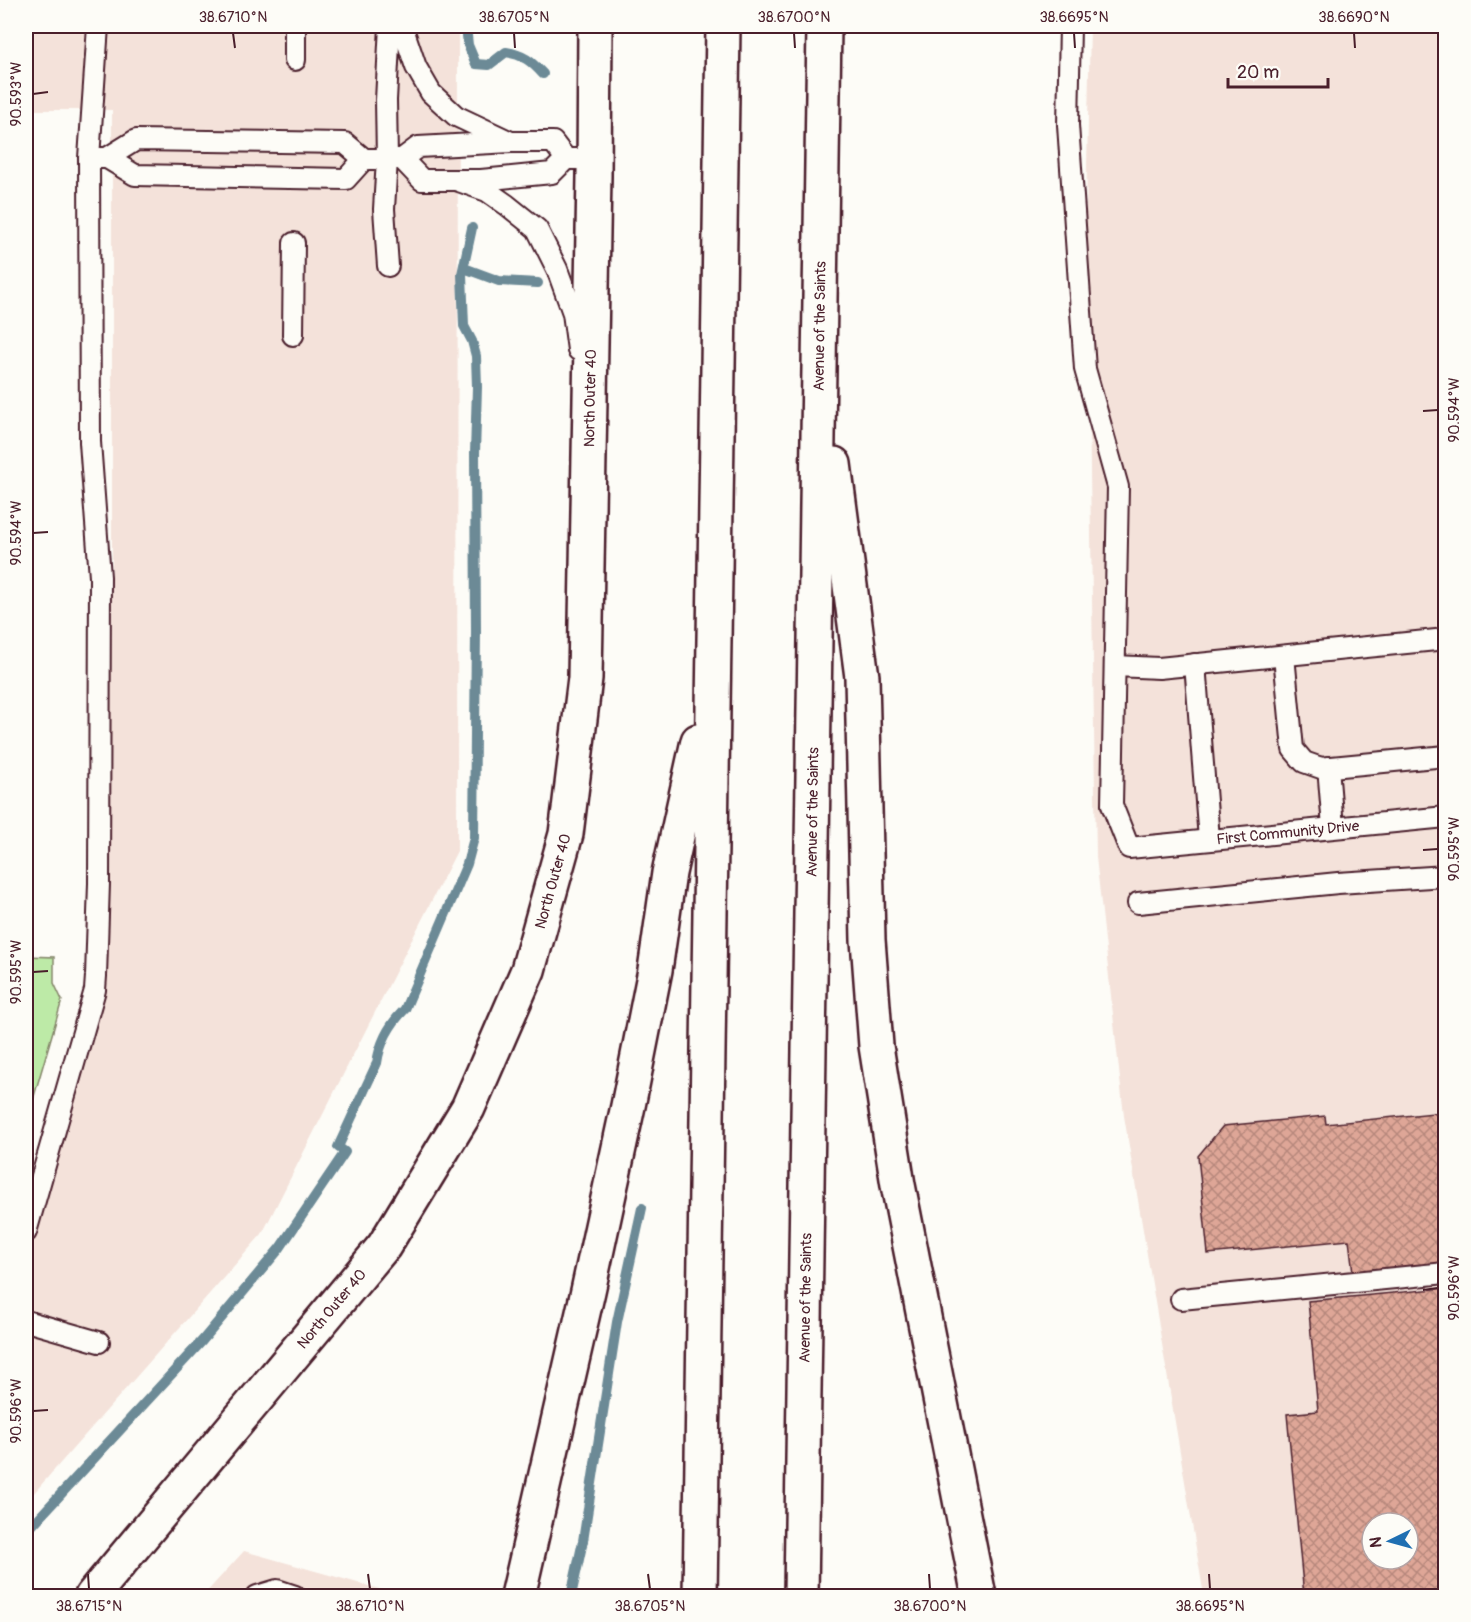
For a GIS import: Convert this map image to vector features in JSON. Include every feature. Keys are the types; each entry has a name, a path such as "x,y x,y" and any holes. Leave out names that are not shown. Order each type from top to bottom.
{"main road":[{"name":"North Outer 40","path":"92,1596 384,1246 468,1108 528,970 566,834 585,678 594,187 579,159 595,26"},
{"path":"700,1596 723,26"},
{"name":"Avenue of the Saints","path":"801,1596 824,26"},
{"path":"819,358 862,677 868,940 876,1046 898,1185 979,1596"},
{"path":"518,1596 626,1118 655,970 669,873 713,668"}],"lane":[{"path":"26,1232 95,990 96,976 99,883 99,577 90,442 98,158 98,26"},
{"path":"295,26 295,60"},
{"path":"388,266 384,209 394,159 386,100 390,26"},
{"path":"402,26 416,68 431,93 456,116 511,142"},
{"path":"1070,26 1068,125 1085,369 1118,487 1115,666 1159,668 1446,639"},
{"path":"98,158 136,140 345,143 364,159 394,159 418,147 553,142 579,159 552,173 481,180 422,180 394,159"},
{"path":"98,158 135,175 346,179 364,159"},
{"path":"456,180 487,191 537,229 557,269 573,313 589,428"},
{"path":"293,335 294,243"},
{"path":"1284,656 1293,749 1304,762 1322,768 1446,756"},
{"path":"1195,664 1209,839"},
{"name":"First Community Drive","path":"1115,666 1112,805 1130,848 1446,817"},
{"path":"1328,767 1333,827"},
{"path":"1138,903 1338,883 1446,876"},
{"path":"1181,1299 1446,1274"},
{"path":"26,1322 99,1342"},
{"path":"257,1596 277,1590 295,1596"}],"shaded area":[{"path":"26,26 458,26 457,851 262,1234 26,1502 26,1246 106,987 112,580 112,110 26,110"},
{"path":"1090,26 1445,26 1445,1596 1204,1596 1124,1116 1096,857 1086,213"},
{"path":"244,1551 404,1596 203,1596"}],"green space":[{"path":"26,956 54,957 54,983 62,1000 26,1124"}],"building":[{"path":"1434,1113 1446,1123 1446,1263 1353,1272 1349,1240 1208,1254 1198,1156 1223,1126 1325,1116 1326,1124"},
{"path":"1446,1288 1446,1596 1304,1596 1287,1414 1318,1411 1308,1301"}],"waterway":[{"path":"466,26 468,45 476,64 489,65 506,52 527,59 543,74"},
{"path":"26,1532 202,1341 280,1248 345,1152 338,1147 377,1063 386,1034 405,1009 467,864 474,838 477,387 476,356 472,341 464,326 462,274 472,228"},
{"path":"464,268 499,281 538,283"},
{"path":"571,1596 583,1541 617,1322 642,1208"}]}
